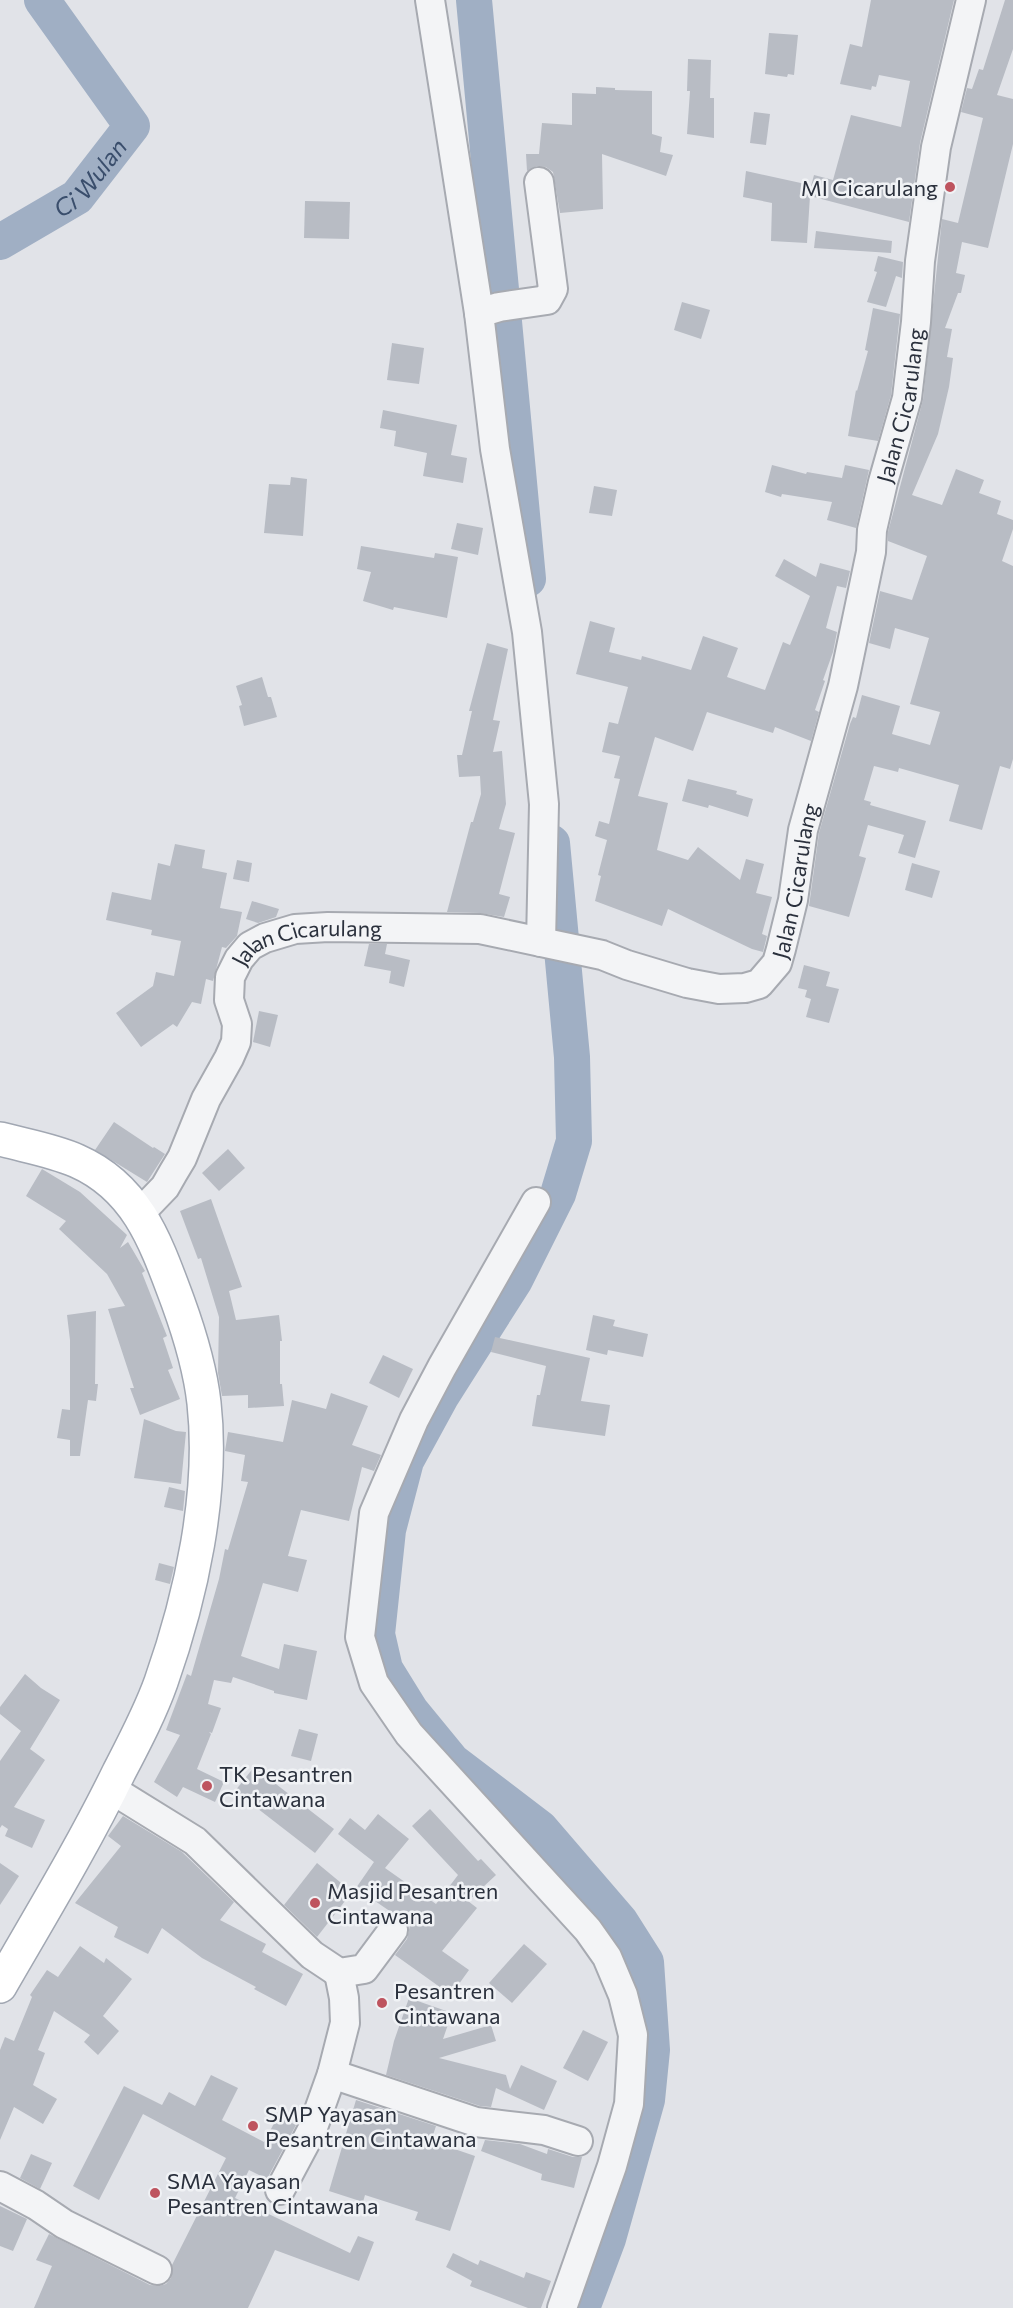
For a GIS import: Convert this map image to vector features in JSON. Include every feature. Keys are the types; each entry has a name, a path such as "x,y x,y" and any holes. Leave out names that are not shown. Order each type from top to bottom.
{"main road":[{"path":"0,1986 66,1873 111,1789 160,1683 180,1621 194,1556 204,1480 204,1404 192,1340 164,1263 140,1213 117,1185 97,1172 76,1161 37,1147 3,1140"}],"street":[{"path":"430,0 489,310 495,449 527,632 544,804 548,944"},
{"name":"Jalan Cicarulang","path":"140,1213 165,1187 178,1165 206,1099 236,1042 237,1024 229,1000 230,977 238,959 250,946 265,938 295,929 328,927 480,929 602,955 654,974 687,983 720,988 745,988 759,984 777,963 793,900 803,830 843,686 871,552 872,530 878,502 907,398 920,261 936,147 971,0"},
{"path":"489,310 547,300 553,289 539,182"},
{"path":"536,1202 414,1420 374,1513 360,1637 374,1683 409,1734 588,1930 607,1957 623,1995 633,2034 629,2104 612,2166 562,2308"},
{"path":"111,1789 195,1841 312,1955 339,1972 364,1969 393,1930"},
{"path":"280,2190 312,2130 332,2074 345,2023 344,1998 339,1972"},
{"path":"332,2074 476,2121 544,2130 579,2141"},
{"path":"0,2186 36,2205 64,2224 157,2270"}],"building":[{"path":"871,0 954,0 920,143 909,222 810,196 807,243 771,241 772,203 743,197 746,171 810,185 810,190 814,175 833,180 851,115 901,127 910,81 879,75 876,87 872,86 871,90 840,84 850,44 862,47"},
{"path":"1005,0 1013,0 1013,49 997,95 1013,99 1013,144 988,248 962,242 956,273 965,275 961,293 958,293 945,328 952,329 947,357 953,358 949,387 938,434 912,495 942,505 956,469 984,480 979,493 1001,501 997,514 1013,520 1013,529 1002,561 1013,566 1013,759 1010,769 1000,766 982,830 949,821 959,785 899,768 898,772 874,766 864,800 871,802 870,805 926,821 915,858 898,853 904,835 868,825 859,856 866,858 849,917 809,906 819,833 850,724 853,717 856,718 862,695 900,706 892,734 930,745 940,712 910,704 929,638 895,628 890,649 869,643 880,591 912,600 927,556 888,541 888,532 923,400 942,219 958,223 983,118 961,112 967,88 972,89 979,69 983,70"},
{"path":"769,33 798,35 794,75 788,74 787,77 765,74"},
{"path":"688,59 711,60 710,98 714,98 714,138 687,134 690,91 687,91"},
{"path":"596,87 652,91 652,134 662,137 660,152 673,155 666,176 602,154 603,209 560,213 553,172 546,167 537,166 527,171 526,154 539,154 542,123 572,125 572,93 596,94"},
{"path":"754,112 770,114 766,145 750,143"},
{"path":"305,201 350,202 349,239 304,238"},
{"path":"816,231 892,241 891,253 814,248"},
{"path":"878,256 903,262 902,278 896,276 886,307 867,302 877,272 874,271"},
{"path":"682,302 710,310 701,339 674,330"},
{"path":"873,308 900,314 891,395 878,441 848,436 856,390 868,351 865,350"},
{"path":"392,343 424,348 419,384 387,380"},
{"path":"383,410 457,425 451,455 467,458 463,483 423,476 427,453 394,446 396,431 380,428"},
{"path":"772,465 806,474 807,472 842,478 845,465 869,470 856,528 827,520 832,502 782,494 781,497 765,492"},
{"path":"291,477 307,479 303,536 264,533 269,484 290,485"},
{"path":"594,486 617,490 612,516 589,513"},
{"path":"457,523 483,528 478,555 451,549"},
{"path":"361,546 434,558 435,553 458,557 447,618 394,607 393,610 363,601 371,572 357,569"},
{"path":"784,559 816,577 820,563 850,571 846,588 837,586 826,628 837,632 815,710 819,712 811,741 775,727 773,733 707,712 693,751 655,737 638,796 668,803 657,850 688,860 698,847 740,880 746,859 764,864 756,893 772,897 762,934 767,936 763,952 752,949 668,909 662,926 595,901 601,876 598,875 607,840 595,836 599,821 609,824 620,779 614,778 620,756 602,752 609,722 618,724 628,687 576,674 590,621 615,628 609,652 641,660 642,656 691,670 703,636 738,648 727,677 765,690 783,642 790,645 810,596 775,576"},
{"path":"487,643 508,649 493,720 500,721 493,752 502,751 506,804 499,829 515,833 499,894 510,897 504,917 480,913 447,912 471,822 473,822 481,794 480,776 459,777 457,755 462,755 472,711 469,711"},
{"path":"262,677 277,717 244,726 239,706 242,705 236,686"},
{"path":"688,779 737,791 736,794 753,799 748,817 709,805 708,808 682,801"},
{"path":"175,844 205,850 202,868 227,873 220,908 242,912 237,936 226,948 222,947 213,981 206,979 201,1004 192,1002 177,1027 173,1024 141,1047 116,1013 153,986 156,972 174,976 181,941 151,935 152,930 106,920 112,892 151,900 158,863 170,866"},
{"path":"237,860 252,863 249,882 233,879"},
{"path":"912,863 940,871 932,898 905,890"},
{"path":"252,901 279,909 276,917 258,923 246,919"},
{"path":"369,944 387,944 385,954 410,960 404,987 389,983 391,971 364,966"},
{"path":"804,965 830,972 826,986 839,989 829,1023 806,1017 811,999 805,997 807,990 798,988"},
{"path":"259,1011 278,1015 270,1047 253,1042"},
{"path":"114,1122 165,1154 147,1182 95,1150"},
{"path":"228,1149 245,1168 219,1191 202,1173"},
{"path":"42,1169 80,1192 127,1235 120,1248 128,1242 145,1271 142,1273 167,1336 163,1338 173,1368 168,1370 180,1399 140,1415 130,1388 134,1388 108,1309 125,1306 107,1274 59,1229 66,1221 26,1196"},
{"path":"211,1199 242,1287 229,1291 236,1320 279,1315 282,1341 280,1341 280,1384 282,1384 284,1406 248,1408 248,1395 222,1396 218,1373 219,1317 201,1258 198,1259 180,1211"},
{"path":"96,1311 95,1384 98,1384 96,1401 88,1400 80,1456 70,1456 70,1440 57,1438 62,1409 70,1410 70,1340 67,1315"},
{"path":"593,1315 615,1320 613,1326 648,1334 643,1357 608,1350 607,1355 586,1350"},
{"path":"495,1337 590,1358 581,1401 610,1405 605,1436 532,1426 537,1395 540,1395 546,1366 491,1352"},
{"path":"383,1355 413,1369 399,1398 369,1383"},
{"path":"331,1393 368,1406 352,1445 381,1455 374,1471 362,1467 349,1521 301,1510 288,1556 307,1560 298,1592 263,1583 241,1656 279,1669 284,1644 317,1651 307,1700 274,1693 274,1691 233,1677 231,1683 214,1680 208,1704 221,1708 212,1733 209,1732 211,1734 197,1769 224,1782 215,1802 183,1787 177,1797 154,1782 180,1735 166,1730 187,1674 191,1676 219,1579 225,1549 228,1550 248,1482 241,1481 245,1455 225,1451 228,1432 283,1442 292,1400 326,1409"},
{"path":"144,1419 176,1431 186,1432 181,1484 134,1478"},
{"path":"169,1487 185,1491 183,1511 164,1507"},
{"path":"159,1563 174,1567 170,1584 155,1580"},
{"path":"25,1674 60,1700 30,1749 45,1760 14,1807 45,1820 32,1848 5,1836 8,1829 2,1825 0,1828 0,1761 21,1731 0,1714 0,1707"},
{"path":"299,1729 318,1734 311,1761 291,1756"},
{"path":"254,1767 334,1829 315,1853 235,1791"},
{"path":"430,1809 478,1861 481,1859 496,1875 468,1901 477,1908 442,1951 469,1970 451,1995 395,1955 407,1939 410,1925 402,1916 394,1914 356,1888 374,1862 338,1834 350,1818 365,1830 378,1814 409,1839 385,1868 436,1904 458,1875 412,1826"},
{"path":"123,1816 182,1852 234,1902 220,1920 266,1944 262,1952 303,1974 286,2006 202,1958 162,1928 148,1954 114,1937 118,1927 75,1903 121,1846 108,1836"},
{"path":"0,1863 19,1876 0,1905"},
{"name":"Masjid Pesantren Cintawana","path":"317,1863 352,1892 317,1937 284,1905"},
{"path":"524,1944 547,1964 512,2003 489,1983"},
{"path":"80,1946 104,1963 106,1958 132,1979 103,2016 119,2031 98,2055 84,2042 90,2035 54,2011 38,2050 45,2053 33,2085 57,2099 43,2124 14,2107 0,2140 0,2050 5,2037 14,2041 32,1997 30,1995 47,1970 58,1977"},
{"path":"409,1998 452,2013 443,2039 491,2025 496,2041 439,2058 506,2075 510,2089 521,2065 557,2081 544,2110 496,2088 491,2107 480,2106 386,2075 394,2041"},
{"path":"583,2030 608,2042 588,2081 563,2068"},
{"path":"211,2075 238,2088 222,2120 264,2142 278,2116 296,2125 267,2179 249,2170 235,2198 350,2253 358,2236 374,2242 359,2281 275,2250 248,2308 34,2308 52,2266 36,2260 49,2234 150,2285 166,2284 171,2278 172,2265 226,2158 143,2114 99,2200 73,2186 124,2086 162,2105 169,2092 195,2106"},
{"path":"356,2100 436,2126 431,2141 475,2156 450,2231 415,2220 418,2212 365,2195 363,2202 329,2191"},
{"path":"485,2140 520,2144 547,2154 548,2149 573,2157 582,2157 574,2188 541,2180 542,2174 481,2151"},
{"path":"31,2154 52,2163 40,2189 20,2178"},
{"path":"0,2206 27,2219 13,2251 0,2246"},
{"path":"453,2253 478,2265 480,2260 524,2278 526,2272 551,2281 541,2308 528,2308 470,2286 472,2281 446,2267"}],"waterway":[{"name":"Ci Wulan","path":"0,242 77,197 132,126 42,0"},
{"path":"474,0 528,579"},
{"path":"552,843 572,1057 574,1141 558,1194 515,1280 442,1395 406,1461 388,1530 377,1634 385,1669 411,1711 452,1761 540,1828 620,1921 646,1962 652,2050 647,2100 608,2239 582,2308"}],"place":[{"name":"MI Cicarulang","path":"950,187"},
{"name":"TK Pesantren Cintawana","path":"207,1786"},
{"name":"Masjid Pesantren Cintawana","path":"315,1903"},
{"name":"Pesantren Cintawana","path":"382,2003"},
{"name":"SMP Yayasan Pesantren Cintawana","path":"253,2126"},
{"name":"SMA Yayasan Pesantren Cintawana","path":"155,2193"}]}
